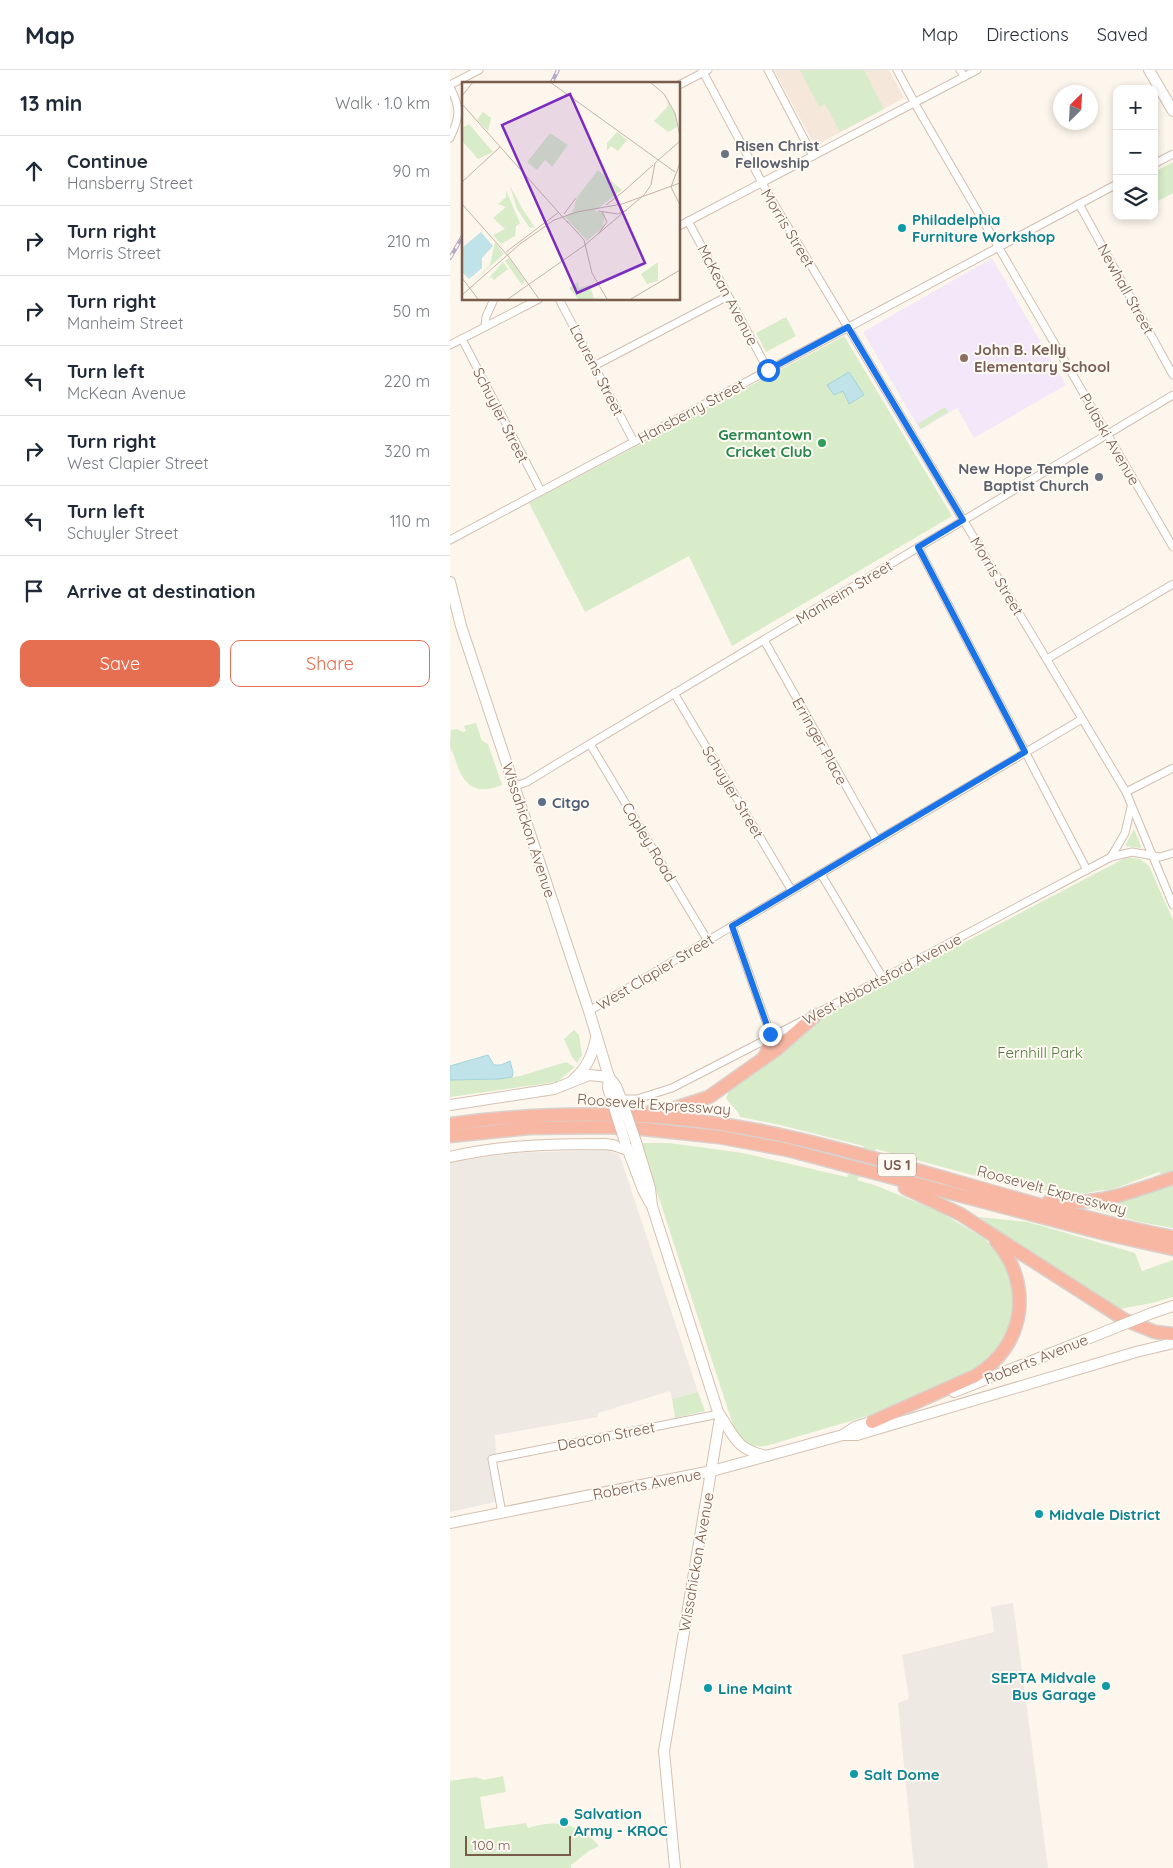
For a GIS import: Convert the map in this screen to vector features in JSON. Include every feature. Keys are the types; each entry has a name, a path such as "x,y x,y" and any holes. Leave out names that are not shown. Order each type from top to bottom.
{"highway":[{"path":"633,1116 672,1109 700,1101 728,1085 790,1038 816,1015"},
{"path":"762,1059 770,1038"},
{"name":"Roosevelt Expressway","path":"450,1124 533,1115 580,1114 633,1116 700,1122 785,1136 1014,1198 1173,1237"},
{"name":"Roosevelt Expressway","path":"450,1136 482,1132 573,1127 616,1127 668,1131 768,1145 1123,1238 1173,1249"},
{"path":"450,1142 482,1132"},
{"path":"864,1170 938,1202 1125,1320 1155,1332 1173,1334"},
{"path":"1014,1198 1073,1203 1098,1201 1173,1178"},
{"path":"872,1422 983,1371 997,1359 1008,1344 1018,1320 1018,1283 1008,1257 1000,1245 983,1229"}],"street":[{"path":"450,138 459,113 456,97 450,86 479,70"},
{"path":"768,70 813,156"},
{"name":"Pulaski Avenue","path":"897,70 914,103 1173,547"},
{"path":"680,225 914,103 962,74 977,70"},
{"path":"1149,70 1173,111"},
{"path":"680,84 705,71"},
{"name":"Morris Street","path":"705,71 762,183 1126,792 1173,906"},
{"path":"1158,162 1173,154"},
{"name":"Hansberry Street","path":"450,540 1113,186"},
{"name":"Newhall Street","path":"1079,204 1173,375"},
{"name":"McKean Avenue","path":"688,221 768,370"},
{"path":"594,366 728,296"},
{"path":"485,327 486,317 494,300"},
{"path":"450,345 537,300"},
{"name":"Laurens Street","path":"561,300 634,442"},
{"name":"Schuyler Street","path":"462,338 541,491"},
{"name":"Manheim Street","path":"515,786 527,782 1173,395"},
{"path":"918,547 1087,870"},
{"name":"Wissahickon Avenue","path":"450,582 461,626 589,1011 609,1077 608,1088 619,1102 630,1145 650,1188 652,1206 719,1414 720,1426 664,1750 675,1868"},
{"path":"1047,659 1173,584"},
{"name":"Erringer Place","path":"764,640 876,841"},
{"name":"Schuyler Street","path":"674,693 792,891"},
{"name":"West Clapier Street","path":"589,1011 1082,719"},
{"name":"Copley Road","path":"590,744 708,941"},
{"path":"1126,792 1173,768"},
{"path":"1111,857 1125,833 1131,804"},
{"name":"West Abbottsford Avenue","path":"619,1102 637,1099 672,1088 816,1015 1111,857 1128,852 1152,857 1173,853"},
{"path":"821,874 883,978"},
{"path":"732,926 769,1030 770,1038"},
{"path":"571,1082 587,1065 594,1048 596,1036"},
{"path":"450,1105 554,1089 589,1075 609,1077"},
{"path":"450,1157 494,1148 537,1145 630,1145"},
{"name":"Roberts Avenue","path":"843,1435 855,1427 905,1411 1173,1306"},
{"name":"Roberts Avenue","path":"450,1523 712,1471 843,1435 857,1435 1136,1352 1173,1343"},
{"path":"719,1414 738,1443 750,1451 768,1456"},
{"name":"Deacon Street","path":"502,1513 492,1459 719,1414"}],"shaded area":[{"path":"774,70 889,70 904,98 815,146"},
{"name":"John B. Kelly Elementary School","path":"992,258 1066,385 974,438 957,408 920,430 863,332"},
{"path":"609,1150 619,1155 622,1162 698,1392 672,1399 670,1391 598,1413 598,1417 495,1435 496,1454 489,1455 495,1502 450,1512 450,1162 514,1153"},
{"path":"1013,1603 1048,1868 914,1868 898,1703 909,1699 902,1655 994,1632 991,1607"}],"green space":[{"path":"800,70 864,70 884,109 840,132 825,104 819,107"},
{"path":"1173,162 1173,193 1158,201 1158,175 1158,170"},
{"path":"786,317 796,336 766,352 756,333"},
{"name":"Germantown Cricket Club","path":"844,336 952,516 732,646 689,556 585,612 529,503"},
{"path":"945,407 948,412 921,429 918,424"},
{"path":"476,723 482,741 488,744 502,785 492,788 476,788 465,780 457,765 450,746 451,730 457,729 463,732 466,731 464,726"},
{"path":"1134,829 1141,846 1141,848 1125,846"},
{"name":"Fernhill Park","path":"1127,857 1140,859 1149,866 1173,920 1173,1171 1162,1175 1159,1172 1108,1191 1103,1190 1082,1194 1065,1193 987,1179 876,1149 857,1180 877,1186 938,1211 985,1239 1006,1265 1015,1286 1010,1334 976,1372 881,1412 766,1446 756,1446 748,1443 735,1431 641,1143 669,1143 743,1153 847,1177 864,1146 740,1117 726,1097 732,1087 828,1014"},
{"path":"574,1030 579,1035 582,1055 577,1063 572,1057 564,1039"},
{"path":"566,1062 575,1067 557,1082 450,1097 450,1080 500,1079 520,1076"},
{"path":"1173,1184 1173,1228 1140,1222 1090,1208"},
{"path":"979,1217 1028,1222 1135,1253 1142,1271 1173,1260 1173,1297 1120,1309 1004,1236"},
{"path":"698,1392 705,1411 675,1418 672,1399"},
{"path":"503,1776 506,1792 480,1797 485,1829 526,1823 528,1828 548,1824 567,1825 584,1832 599,1846 571,1865 571,1868 450,1868 450,1781 476,1777 484,1780"}],"water":[{"path":"849,372 864,395 849,404 843,391 834,395 827,385"},
{"path":"488,1055 494,1065 501,1065 510,1061 513,1072 512,1077 450,1080 450,1066"}],"railway":[{"path":"552,82 558,70"},
{"path":"450,258 462,237"}],"place":[{"name":"Risen Christ Fellowship","path":"725,154"},
{"name":"Philadelphia Furniture Workshop","path":"902,228"},
{"name":"John B. Kelly Elementary School","path":"964,358"},
{"name":"Germantown Cricket Club","path":"822,443"},
{"name":"New Hope Temple Baptist Church","path":"1099,477"},
{"name":"Citgo","path":"542,802"},
{"name":"Midvale District","path":"1039,1514"},
{"name":"SEPTA Midvale Bus Garage","path":"1106,1686"},
{"name":"Line Maint","path":"708,1688"},
{"name":"Salt Dome","path":"854,1774"},
{"name":"Salvation Army - KROC","path":"564,1822"}],"route":[{"path":"768,370 848,327 963,520 918,547 1025,752 732,926 770,1034"}]}
